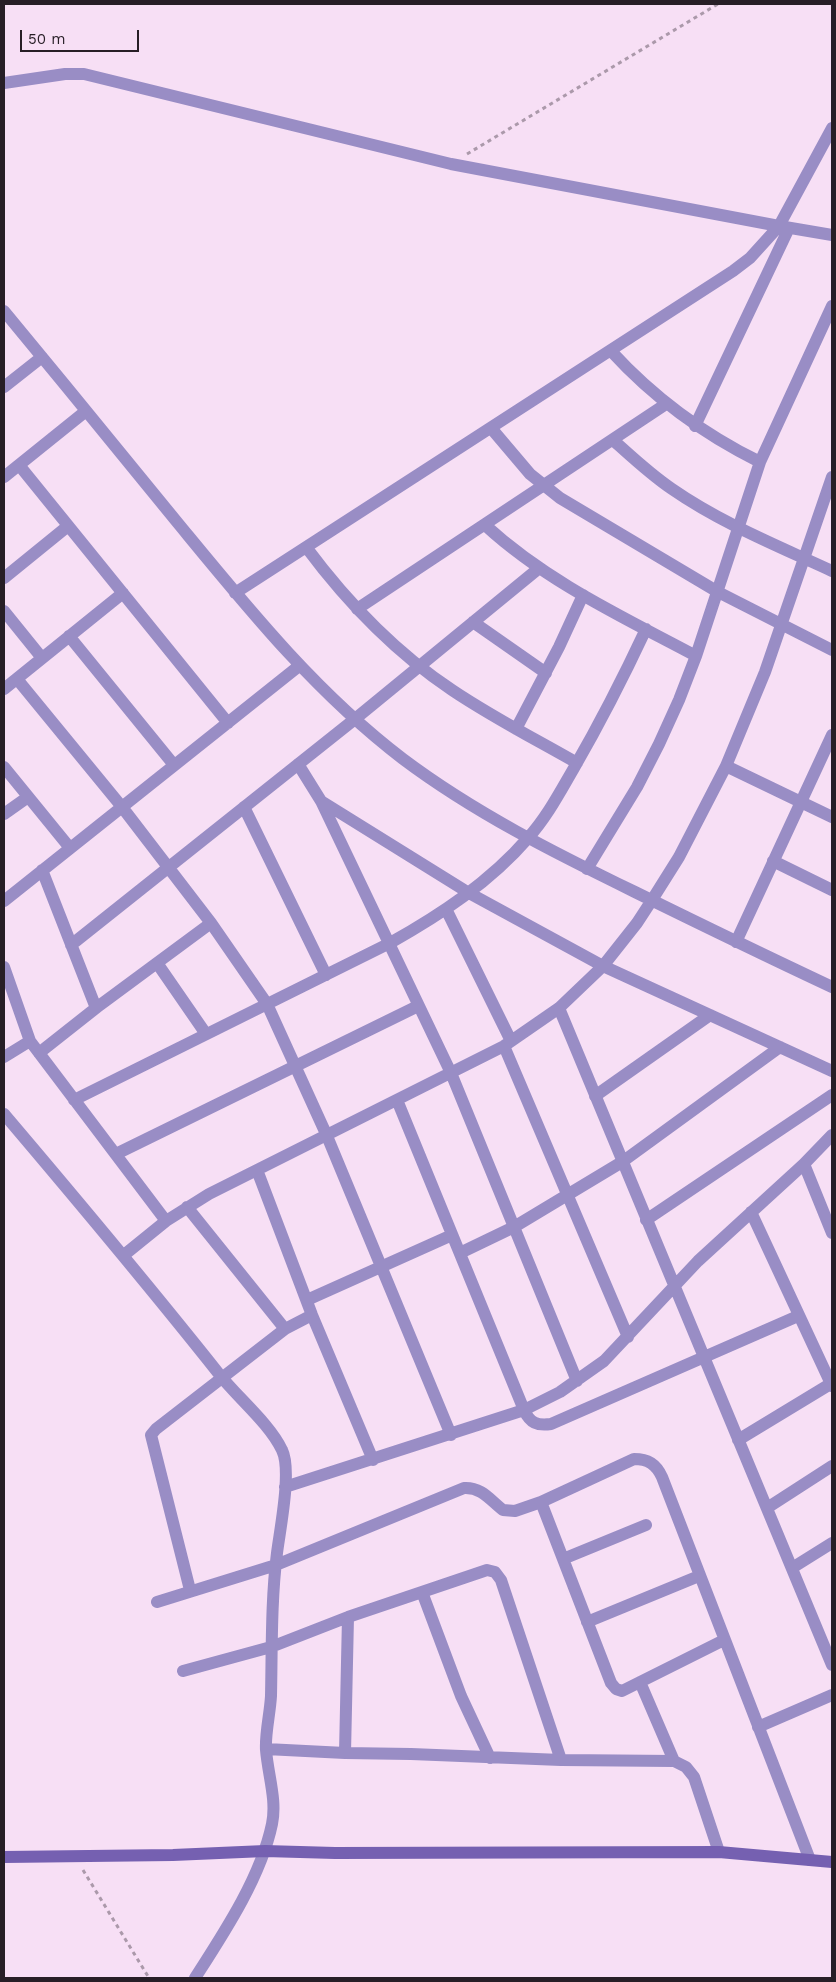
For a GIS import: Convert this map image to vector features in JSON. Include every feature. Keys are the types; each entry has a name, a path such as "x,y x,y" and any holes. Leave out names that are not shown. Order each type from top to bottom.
{"street":[{"path":"4,83 65,74 84,74 451,164 832,235"},
{"path":"695,426 784,227 832,128"},
{"path":"235,593 733,271 784,227"},
{"path":"4,311 235,593 299,666 355,719 402,758 480,812 528,838 736,942 832,986"},
{"path":"587,869 618,820 659,744 696,656 760,462 831,311"},
{"path":"611,351 628,370 666,404 695,426 760,462"},
{"path":"4,388 42,357"},
{"path":"357,609 544,487 666,404"},
{"path":"4,478 86,411"},
{"path":"491,428 544,487 577,509 718,592 832,650"},
{"path":"612,440 671,489 703,509 832,571"},
{"path":"19,465 228,723"},
{"path":"124,1255 166,1221 187,1207 507,1044 559,1008 603,966 637,923 652,900 695,827 726,766 759,688 832,476"},
{"path":"485,525 503,542 538,569 696,656"},
{"path":"4,578 68,526"},
{"path":"306,547 339,590 357,609 384,636 419,666 474,705 577,763"},
{"path":"72,945 355,719 538,569"},
{"path":"4,689 122,593"},
{"path":"516,729 546,673 583,595"},
{"path":"4,611 42,658"},
{"path":"473,622 546,673"},
{"path":"74,1100 390,943 446,909 469,892 528,838 546,815 613,697 646,629"},
{"path":"69,636 174,765"},
{"path":"4,901 299,666"},
{"path":"17,679 122,807 211,923 267,1004 327,1136 451,1435"},
{"path":"736,942 831,740"},
{"path":"298,764 321,801 451,1073 576,1381"},
{"path":"726,766 832,817"},
{"path":"4,767 70,848"},
{"path":"4,814 28,797"},
{"path":"321,801 469,892 603,966 832,1071"},
{"path":"244,807 326,975"},
{"path":"773,861 832,890"},
{"path":"42,870 96,1008"},
{"path":"446,909 507,1044 567,1195 628,1337"},
{"path":"39,1053 96,1008 211,923"},
{"path":"157,963 206,1034"},
{"path":"4,967 30,1041 166,1221"},
{"path":"116,1154 418,1006"},
{"path":"559,1008 832,1665"},
{"path":"595,1096 710,1015"},
{"path":"4,1057 30,1041"},
{"path":"460,1253 514,1227 622,1162 780,1047"},
{"path":"646,1220 832,1095"},
{"path":"397,1100 524,1410 528,1418 534,1423 551,1424 798,1316"},
{"path":"4,1114 124,1255 222,1378 266,1427 282,1449 286,1460 285,1487 276,1565 266,1749 273,1797 273,1821 264,1851 230,1924 194,1978"},
{"path":"285,1487 524,1410 576,1381 604,1361 674,1286 804,1164 832,1135"},
{"path":"804,1164 832,1233"},
{"path":"257,1170 312,1315 372,1460"},
{"path":"187,1207 286,1329"},
{"path":"738,1440 832,1384 798,1316 751,1212"},
{"path":"307,1300 452,1236"},
{"path":"190,1590 151,1436 156,1429 286,1329 312,1315"},
{"path":"156,1602 276,1565 464,1488 481,1491 503,1510 515,1511 541,1502 634,1459 648,1461 659,1470 810,1860"},
{"path":"766,1508 832,1466"},
{"path":"541,1502 611,1683 616,1689 622,1690 640,1682 724,1640"},
{"path":"563,1559 646,1525"},
{"path":"792,1568 832,1543"},
{"path":"183,1670 272,1646 348,1617 487,1570 495,1572 501,1580 561,1760"},
{"path":"587,1622 700,1576"},
{"path":"422,1592 461,1696 490,1758"},
{"path":"345,1753 348,1617"},
{"path":"640,1682 674,1761"},
{"path":"758,1727 832,1694"},
{"path":"266,1749 490,1758 674,1761 686,1767 694,1777 719,1852"},
{"path":"4,1857 173,1855 264,1851 335,1853 719,1852 832,1862"}],"path":[{"path":"451,164 718,4"},
{"path":"74,1856 149,1978"}]}
